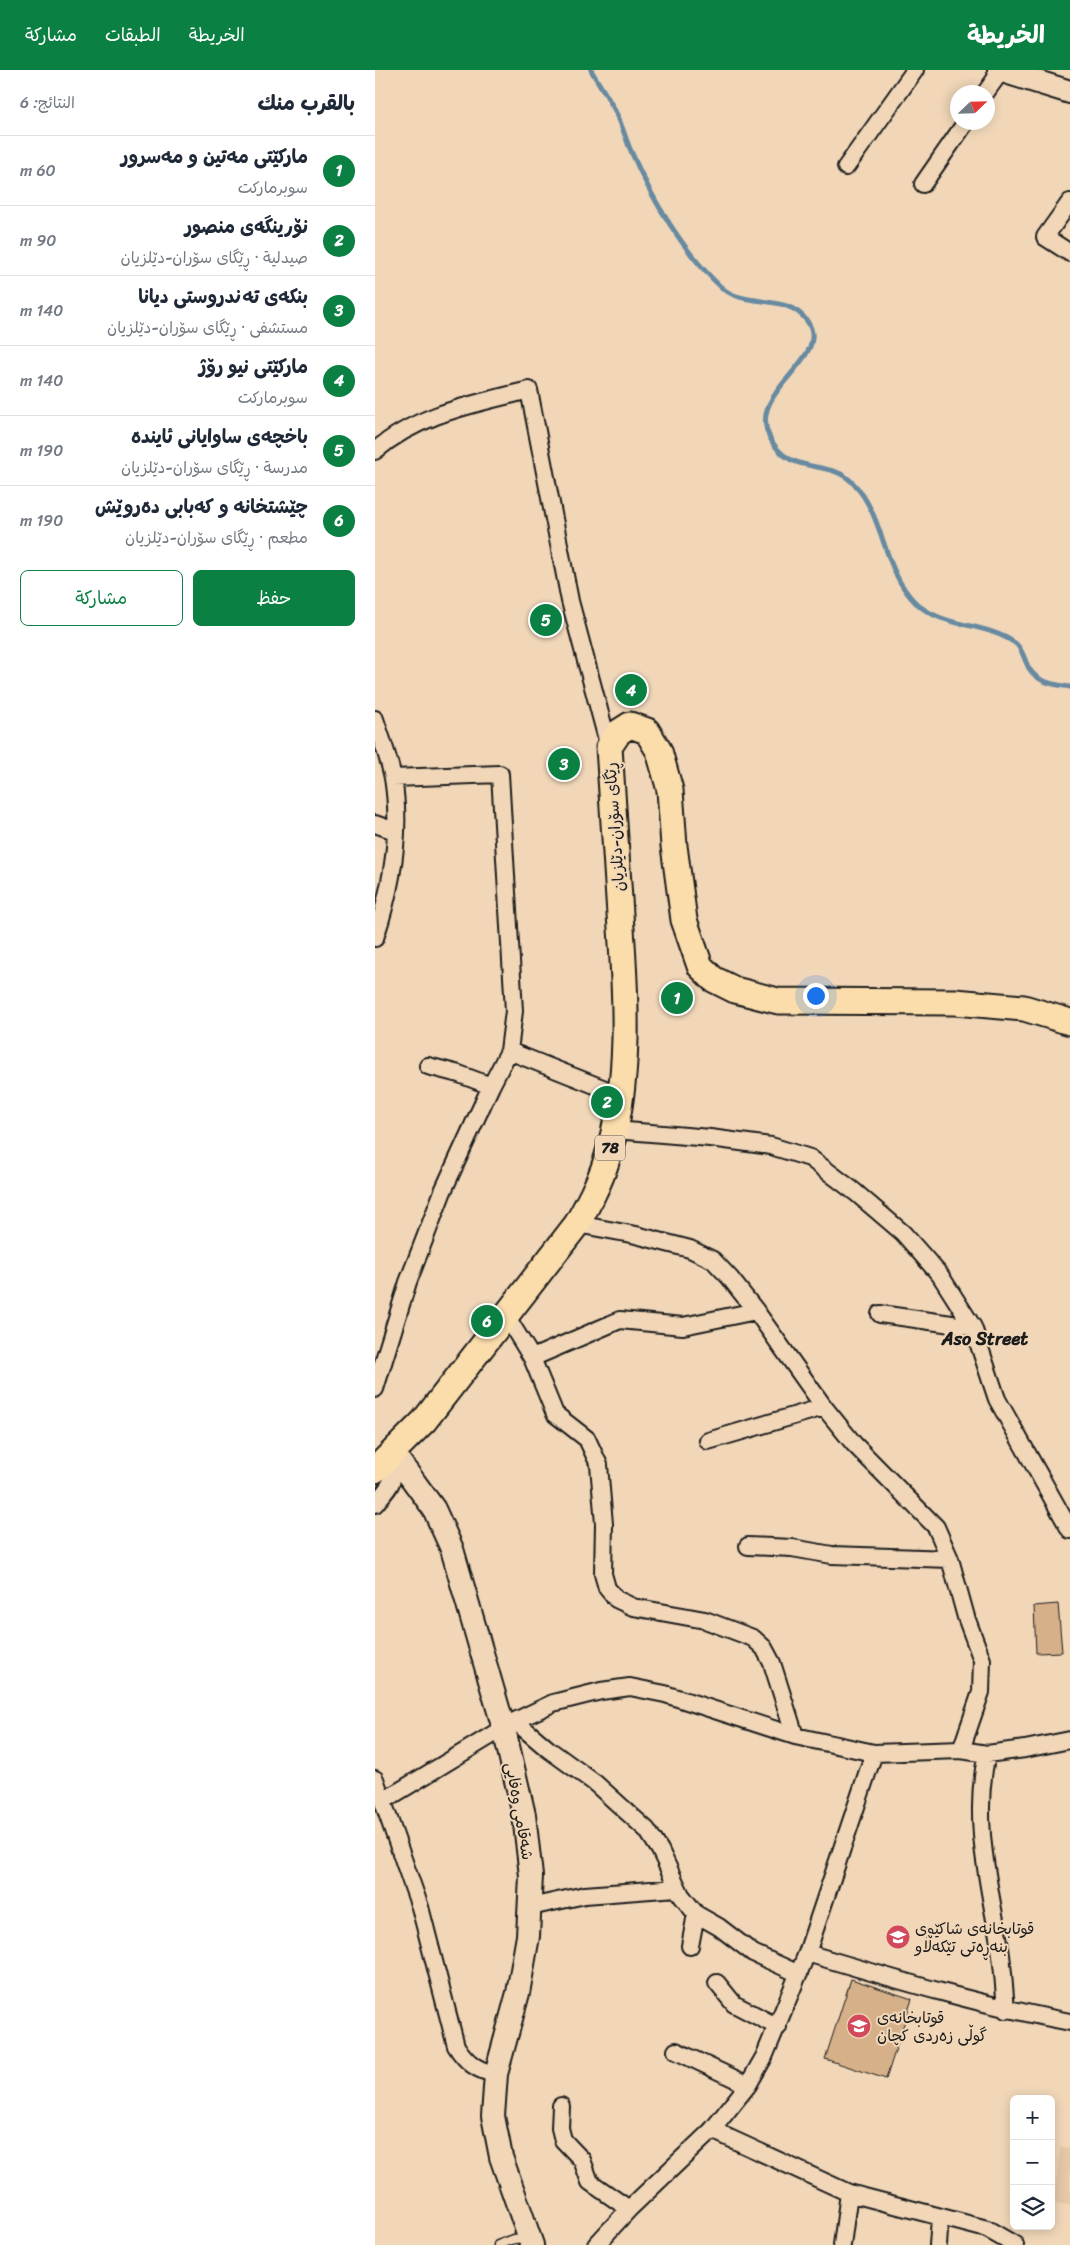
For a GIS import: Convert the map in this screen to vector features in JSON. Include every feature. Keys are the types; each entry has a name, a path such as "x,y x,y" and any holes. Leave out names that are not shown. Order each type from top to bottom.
{"main road":[{"name":"ڕێگای سۆران-دێلزیان","path":"385,1460 424,1421 447,1393 505,1314 577,1224 593,1194 606,1163 615,1130 625,1043 626,990 609,747 619,732 630,725 647,731 659,751 671,790 675,846 684,920 701,966 713,979 735,990 778,1001 955,1002 1024,1008 1070,1022"}],"street":[{"path":"846,167 915,70"},
{"path":"991,85 1000,71 1070,92"},
{"path":"923,184 960,130"},
{"path":"1070,202 1045,237 1070,253"},
{"path":"375,451 393,435 430,416 529,390 570,600 609,747"},
{"path":"375,719 393,778 395,831 395,848 388,894 375,938"},
{"path":"375,1389 378,1366 443,1191 509,1051 513,994 500,774 393,778"},
{"path":"375,824 395,831"},
{"path":"509,1051 620,1095"},
{"path":"428,1066 459,1074 491,1086"},
{"path":"615,1130 709,1138 771,1146 810,1158 855,1192 903,1233 940,1275 973,1327 997,1399 1070,1530"},
{"path":"577,1224 690,1249 713,1260 756,1311 823,1408 883,1476 936,1527 950,1558 966,1616 982,1660 981,1692 961,1750"},
{"path":"532,1358 620,1320 683,1326 756,1311"},
{"path":"505,1314 532,1358 555,1414 587,1439 599,1465 604,1524 603,1574 607,1588 616,1599 633,1607 666,1611 705,1620 753,1638 763,1648 771,1663 795,1736"},
{"path":"880,1314 973,1327"},
{"path":"708,1441 823,1408"},
{"path":"375,1504 391,1484 393,1478 391,1466 385,1460"},
{"name":"شەقامی وەفایی","path":"385,1460 422,1490 444,1529 510,1725 529,1853 530,1907 524,1965 496,2074 493,2102 497,2143 531,2241"},
{"path":"748,1546 792,1548 832,1556 950,1558"},
{"path":"383,1801 510,1725 553,1703 601,1691 630,1687 665,1694 795,1736 874,1753 961,1750 987,1754 1070,1740"},
{"path":"510,1725 549,1749 595,1783 647,1830 660,1850 677,1888 696,1914 719,1927 753,1953 799,1974"},
{"path":"596,2245 629,2209 712,2130 748,2086 778,2026 807,1953 874,1753"},
{"path":"987,1754 982,1775 981,1833 1000,1944 1006,2010"},
{"path":"375,1779 420,1907 456,2046 472,2066 484,2072 496,2074"},
{"path":"530,1907 585,1895 677,1888"},
{"path":"690,1946 696,1914"},
{"path":"807,1953 945,1994 1006,2010 1070,2022"},
{"path":"717,1983 734,2004 778,2026"},
{"path":"676,2051 748,2086"},
{"path":"561,2106 559,2128 563,2140 582,2160 589,2182 629,2209"},
{"path":"712,2130 849,2193 987,2229 1015,2245"},
{"path":"842,2245 849,2193"},
{"path":"938,2245 940,2218"}],"lane":[{"path":"498,2245 514,2239 531,2241"}],"shaded area":[{"path":"1060,2147 1070,2148 1070,2205 1055,2203"}],"building":[{"path":"1058,1604 1062,1652 1036,1653 1034,1606"},
{"path":"851,1979 912,1999 886,2079 825,2059"}],"waterway":[{"path":"591,70 620,121 631,151 648,187 670,224 694,258 721,287 731,294 742,298 777,303 798,312 807,321 812,335 809,348 801,362 778,389 769,404 765,419 769,436 777,449 787,457 798,462 843,475 853,483 872,511 889,559 904,589 926,611 938,617 1003,636 1019,647 1029,669 1038,678 1050,683 1070,687"}],"place":[{"name":"باخچەی ساوایانی ئایندە","path":"546,620"},
{"name":"مارکێتی نیو رۆژ","path":"631,690"},
{"name":"بنکەی تەندروستی دیانا","path":"564,764"},
{"name":"مارکێتی مەتین و مەسرور","path":"677,998"},
{"name":"نۆرینگه‌ی منصور","path":"607,1102"},
{"name":"چێشتخانە و کەبابی دەروێش","path":"487,1321"},
{"name":"قوتابخانەی شاکێوی بنەڕەتی تێکەڵاو","path":"898,1937"},
{"name":"قوتابخانەی گوڵی زەردی کچان","path":"859,2026"}],"district":[{"name":"Aso Street","path":"985,1339"}]}
